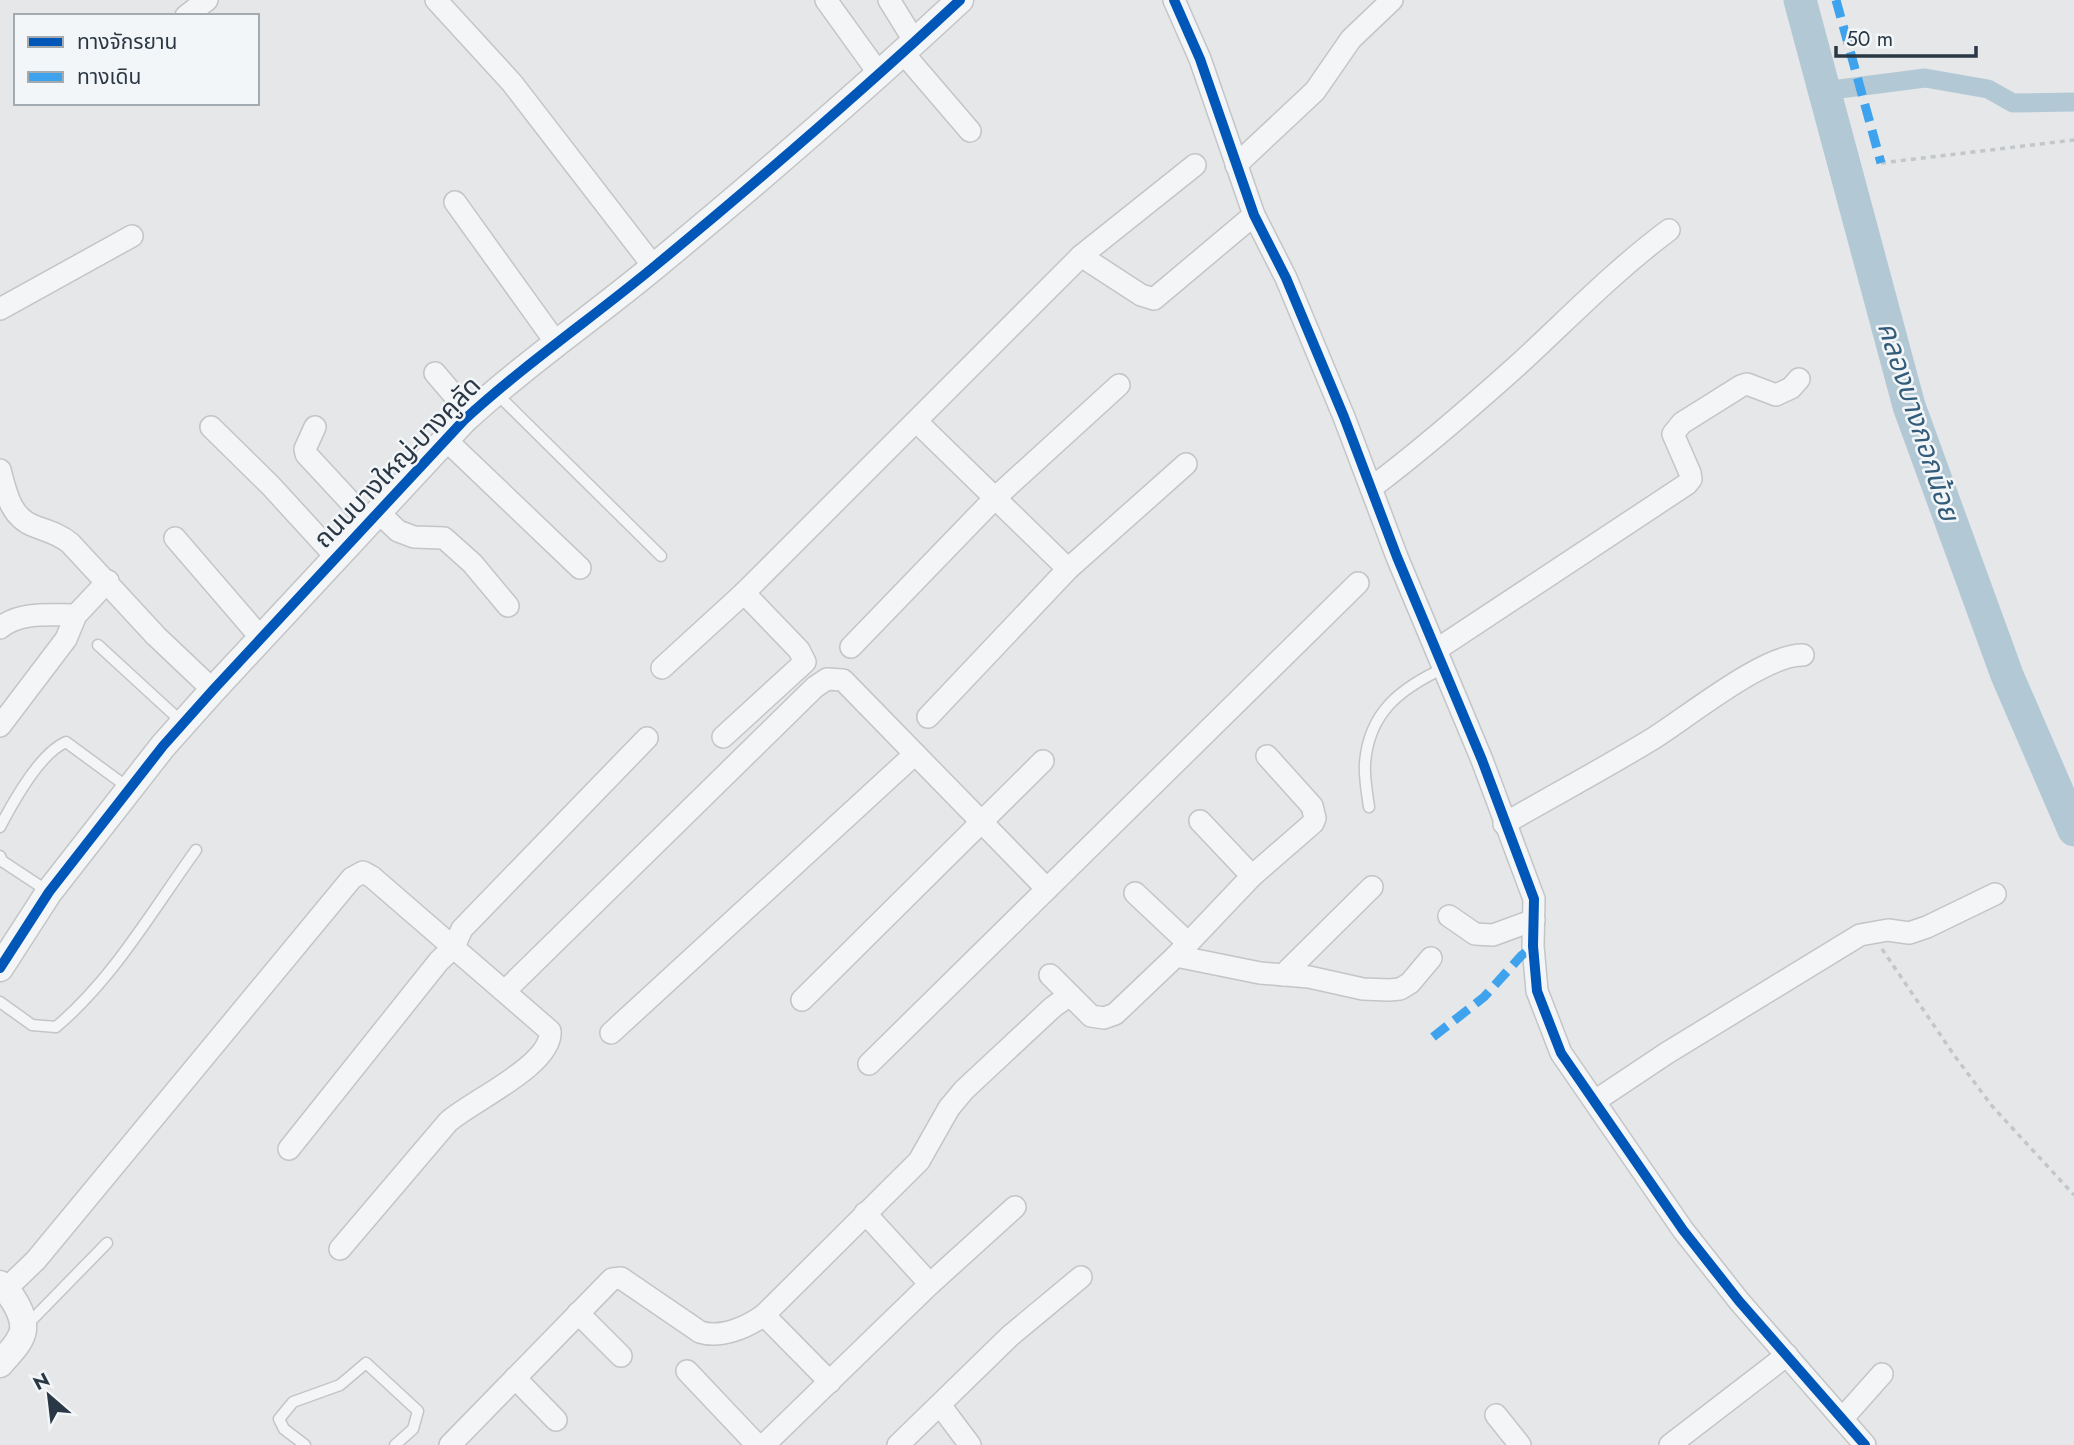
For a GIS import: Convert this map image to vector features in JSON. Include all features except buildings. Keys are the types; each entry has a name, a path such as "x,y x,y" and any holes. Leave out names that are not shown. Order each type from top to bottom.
{"street":[{"path":"189,14 207,0"},
{"path":"436,0 512,83 654,267"},
{"path":"825,0 880,75"},
{"path":"889,0 909,48 970,131"},
{"name":"ถนนบางใหญ่-บางคูลัด","path":"8,953 49,892 183,723 470,414 654,267 880,75 960,0"},
{"path":"1174,0 1200,59 1254,215 1286,278 1482,760 1534,899 1533,946 1537,991 1561,1053 1683,1230 1739,1301 1865,1445"},
{"path":"1236,165 1315,91 1351,40 1392,0"},
{"path":"662,668 744,593 1081,256 1195,165"},
{"path":"455,202 557,344"},
{"path":"1081,256 1141,295 1154,299 1254,215"},
{"path":"1371,488 1419,452 1518,365 1598,289 1669,230"},
{"path":"0,309 132,236"},
{"path":"435,373 470,414"},
{"path":"1440,659 1687,484 1691,480 1690,473 1673,434 1682,423 1741,386 1747,384 1776,395 1791,388 1799,379"},
{"path":"850,647 995,498 1119,385"},
{"path":"917,422 1069,569"},
{"path":"211,427 271,486 336,557"},
{"path":"315,427 305,449 306,454 373,517 414,537 444,538 472,563 508,606"},
{"path":"446,440 580,568"},
{"path":"928,717 1069,569 1186,464"},
{"path":"0,470 9,504 20,518 60,535 108,581 156,636 213,690"},
{"path":"175,538 261,638"},
{"path":"0,726 66,639 76,615 108,581"},
{"path":"869,1064 1358,583"},
{"path":"723,737 805,662 799,650 744,593"},
{"path":"0,628 34,615 76,615"},
{"path":"1504,824 1653,738 1758,671 1780,659 1803,655"},
{"path":"505,991 805,697 827,679 843,680 1047,889"},
{"path":"289,1149 439,961 454,947 463,929 647,738"},
{"path":"611,1033 915,754"},
{"path":"1050,975 1091,1016 1104,1018 1115,1014 1252,876 1313,823 1312,806 1267,756"},
{"path":"802,1000 1043,761"},
{"path":"1200,821 1252,876"},
{"path":"0,1364 17,1343 23,1329 19,1312 3,1286 36,1260 352,878 363,872 550,1031 551,1040 513,1080 460,1111 448,1122 340,1249"},
{"path":"1283,975 1372,887"},
{"path":"1135,893 1185,956 1220,967 1334,981 1363,989 1400,989 1410,983 1432,958"},
{"path":"1595,1101 1839,946 1870,932 1888,930 1909,933 1995,894"},
{"path":"1449,916 1475,934 1493,935 1534,920"},
{"path":"451,1445 578,1313 617,1277 700,1332 709,1335 751,1325 919,1161 949,1108 964,1090 1053,1007 1070,995"},
{"path":"764,1445 930,1284 1015,1207"},
{"path":"865,1213 930,1284"},
{"path":"898,1445 1010,1336 1081,1277"},
{"path":"578,1313 621,1356"},
{"path":"764,1315 831,1382"},
{"path":"1670,1445 1787,1355"},
{"path":"687,1371 757,1445"},
{"path":"1842,1419 1882,1374"},
{"path":"515,1378 556,1420"},
{"path":"940,1405 970,1445"},
{"path":"1496,1415 1520,1445"}],"lane":[{"path":"495,392 661,556"},
{"path":"98,646 183,723"},
{"path":"1368,807 1364,765 1368,741 1381,711 1440,659"},
{"path":"0,827 13,803 53,748 66,742 130,789"},
{"path":"0,1002 32,1025 56,1027 77,1010 99,986 196,850"},
{"path":"0,856 2,861 49,892"},
{"path":"23,1329 107,1243"},
{"path":"305,1445 284,1429 279,1419 293,1402 340,1385 366,1363 418,1411 413,1429 395,1445"}],"path":[{"path":"1881,163 2074,140"},
{"path":"1870,932 1984,1096 2074,1195"}],"waterway":[{"name":"คลองบางกอกน้อย","path":"1800,0 1909,406 2007,675 2074,830"},
{"path":"1824,91 1925,78 1988,89 2013,103 2074,102"}],"marked path":[{"path":"1836,0 1881,163"},
{"path":"1433,1037 1484,997 1533,946"}],"cycle path":[{"path":"0,968 49,892 163,746 464,420 733,201 960,0"},
{"path":"1174,0 1200,59 1254,215 1286,278 1344,417 1397,557 1482,760 1534,899 1533,946 1537,991 1561,1053 1683,1230 1739,1301 1865,1445"}]}
